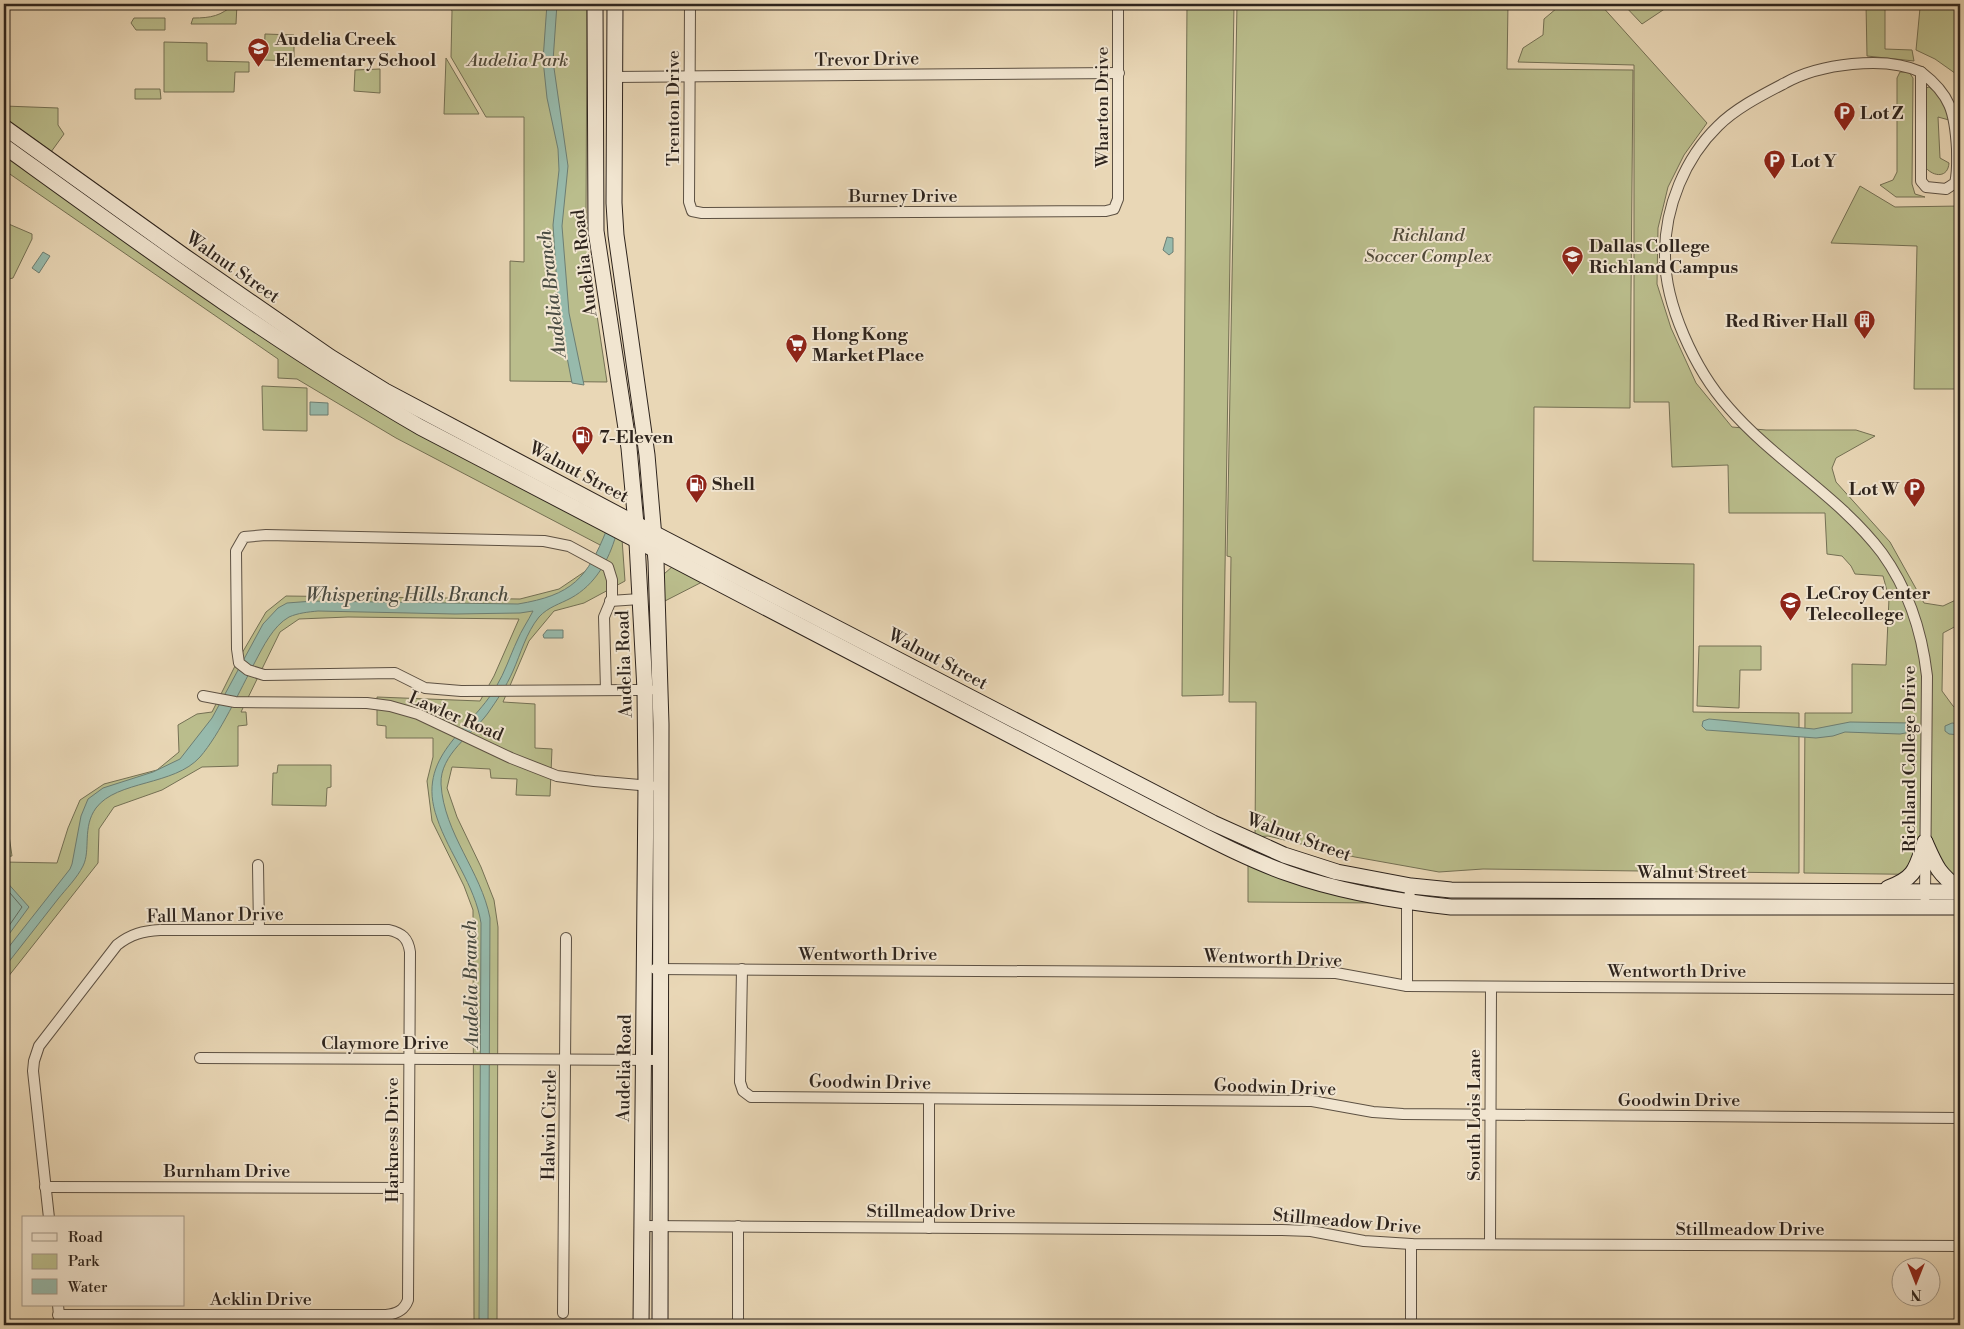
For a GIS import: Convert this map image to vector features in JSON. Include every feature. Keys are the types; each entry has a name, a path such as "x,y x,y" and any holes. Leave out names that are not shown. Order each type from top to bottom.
{"main road":[{"name":"Audelia Road","path":"595,4 596,231 629,448 637,539 645,690 646,784 641,1325"},
{"name":"Audelia Road","path":"615,4 614,202 616,235 647,455 655,549 661,690 660,1325"},
{"path":"595,78 614,77"},
{"name":"Walnut Street","path":"4,127 299,336 385,391 636,524 908,664 1159,813 1227,848 1286,873 1353,893 1408,902 1451,906 1960,907"},
{"name":"Walnut Street","path":"4,146 220,300 347,384 420,427 900,677 1284,855 1356,877 1451,890 1960,891"},
{"path":"44,176 54,163"},
{"path":"606,296 624,294"},
{"path":"900,677 908,664"},
{"path":"1159,813 1179,815 1208,828 1213,823"},
{"path":"1925,842 1943,877 1960,891"},
{"path":"1880,892 1905,882 1915,871 1925,842"}],"street":[{"name":"Trenton Drive","path":"690,4 689,202 692,211"},
{"name":"Wharton Drive","path":"1114,209 1118,199 1118,4"},
{"name":"Richland College Drive","path":"1921,72 1921,180 1926,187 1946,188 1954,184 1957,174 1955,120 1945,94 1938,86 1921,72 1905,66 1862,64 1822,70 1789,80 1762,95 1730,116 1708,137 1680,182 1669,218 1665,252 1669,292 1677,316 1690,350 1716,393 1744,424 1870,538 1903,589 1915,618 1924,650 1927,676 1926,907"},
{"name":"Trevor Drive","path":"614,77 1119,73"},
{"name":"Burney Drive","path":"692,211 712,213 1106,211 1114,209"},
{"path":"604,690 604,618 610,601 612,580 608,567 569,546 544,541 266,535 244,537 236,551 238,663 261,675 395,673 425,688 462,691 661,690"},
{"path":"610,601 640,600"},
{"name":"Lawler Road","path":"203,696 235,702 367,703 390,706 418,714 511,758 556,776 594,781 646,784 661,790"},
{"path":"258,866 259,929"},
{"path":"1407,986 1408,902 1412,886"},
{"name":"Fall Manor Drive","path":"49,1216 33,1071 34,1060 39,1046 117,946 128,937 142,931 259,929 388,930 399,932 406,938"},
{"name":"Harkness Drive","path":"402,1310 408,1300 410,952 406,938"},
{"name":"Halwin Circle","path":"563,1313 566,938"},
{"name":"Wentworth Drive","path":"644,968 1336,973 1407,986 1960,989"},
{"name":"Goodwin Drive","path":"742,969 740,1082 743,1091 751,1097 1312,1101 1326,1102 1373,1112 1403,1114 1960,1118"},
{"name":"South Lois Lane","path":"1490,1244 1491,987"},
{"name":"Claymore Drive","path":"200,1058 661,1060"},
{"path":"929,1099 929,1228"},
{"name":"Burnham Drive","path":"45,1187 408,1188"},
{"name":"Stillmeadow Drive","path":"641,1226 1282,1230 1311,1231 1364,1241 1411,1244 1960,1246"},
{"path":"738,1226 738,1325"},
{"path":"1411,1244 1411,1325"},
{"name":"Acklin Drive","path":"58,1315 386,1315 402,1310"},
{"path":"1959,1325 1960,1318"}],"green space":[{"path":"237,4 236,24 191,24 193,18 215,16"},
{"name":"Audelia Park","path":"449,4 587,4 586,221 589,262 607,382 510,381 510,261 524,262 524,117 486,117 451,57 452,11"},
{"path":"1187,4 1234,4 1223,695 1182,696"},
{"name":"Richland Soccer Complex","path":"1237,4 1508,4 1507,69 1633,70 1630,408 1534,407 1533,561 1694,564 1693,712 1799,713 1799,873 1483,869 1439,872 1355,857 1268,836 1255,837 1256,702 1229,702 1231,557 1227,556"},
{"path":"1557,4 1600,4 1707,123 1684,155 1668,187 1658,228 1657,284 1671,328 1696,383 1732,427 1766,430 1856,430 1875,436 1836,458 1832,468 1836,482 1890,542 1924,603 1943,606 1960,598 1960,624 1943,633 1942,691 1960,712 1960,875 1804,873 1805,713 1852,713 1852,664 1886,665 1889,598 1883,576 1855,574 1842,556 1827,554 1825,513 1729,513 1728,465 1672,467 1669,402 1634,402 1634,65 1518,62 1523,48 1543,35 1544,19 1557,8"},
{"path":"1623,4 1672,4 1642,24"},
{"path":"1866,4 1885,4 1885,49 1912,50 1914,61 1867,56"},
{"path":"1957,4 1960,4 1959,76 1935,59 1916,50 1920,8 1957,8"},
{"path":"134,18 165,18 165,30 136,30 131,23"},
{"path":"265,34 294,35 294,61 264,60"},
{"path":"164,42 207,43 207,61 249,62 249,72 235,72 234,92 164,92"},
{"path":"446,58 479,114 444,114"},
{"path":"380,69 380,93 354,91 355,70"},
{"path":"1900,72 1909,72 1913,78 1912,184 1915,194 1925,197 1896,197 1880,185 1893,180 1897,172 1897,78"},
{"path":"1929,87 1942,101 1947,110 1949,120 1938,117 1940,158 1949,163 1948,168 1943,174 1933,173 1926,168 1926,88"},
{"path":"135,89 160,89 161,99 135,99"},
{"path":"4,106 58,108 58,125 64,134 51,152 4,118"},
{"path":"4,152 148,255 622,539 625,581 584,603 554,611 529,641 503,702 535,704 535,748 552,749 550,796 516,795 517,779 491,778 490,769 452,767 447,788 457,817 481,867 494,900 498,927 497,1325 474,1325 473,910 464,886 432,821 427,781 433,757 433,738 386,738 386,726 377,725 377,697 480,701 494,676 519,619 348,617 299,619 280,632 241,712 246,712 247,725 238,726 238,766 202,767 162,790 114,807 99,829 98,863 4,982 4,862 57,863 68,828 80,800 104,784 157,770 179,752 178,725 197,714 212,712 238,660 266,612 286,596 520,599 559,589 593,566 602,546 396,438 297,379 278,378 278,359 4,170"},
{"path":"1860,186 1895,207 1960,206 1960,250 1958,251 1960,389 1914,389 1917,246 1831,243"},
{"path":"4,222 32,234 32,239 13,278 9,279 4,277"},
{"path":"262,386 307,388 307,431 263,430"},
{"path":"673,566 704,581 663,602 664,574"},
{"path":"1699,646 1761,646 1761,670 1740,670 1739,708 1697,706"},
{"path":"278,765 331,765 331,787 327,788 326,806 272,805 273,773 277,773"},
{"path":"4,801 12,856 4,857"},
{"path":"1248,865 1311,888 1377,903 1248,902"}],"water":[{"path":"547,4 557,4 553,61 568,166 562,226 569,313 584,385 572,383 559,316 553,225 559,170 558,149 547,98 543,60"},
{"path":"1167,237 1173,238 1173,252 1169,255 1163,250"},
{"path":"43,252 50,256 39,273 32,268"},
{"path":"310,402 328,403 328,415 310,415"},
{"path":"607,529 616,535 600,571 580,593 550,608 534,623 501,693 488,713 451,754 442,773 441,784 449,819 455,836 479,884 490,918 488,1325 479,1325 481,923 468,883 437,818 432,796 433,778 439,761 448,746 485,703 496,687 533,611 455,614 318,611 289,617 269,637 222,724 200,757 176,773 117,792 105,799 96,808 89,823 85,860 81,870 4,968 4,953 70,869 81,816 88,799 103,788 153,772 180,759 212,718 263,624 278,608 287,603 313,601 518,604 537,600 552,596 575,582 592,561"},
{"path":"547,630 563,630 563,638 544,638 543,635"},
{"path":"1709,719 1814,729 1850,722 1910,723 1912,725 1911,732 1900,734 1845,732 1816,738 1706,730 1702,726 1703,721"},
{"path":"1952,723 1960,724 1960,735 1949,734 1945,731 1945,726"},
{"path":"4,879 29,907 4,941"}],"place":[{"name":"Audelia Creek Elementary School","path":"259,68"},
{"name":"Lot Z","path":"1844,132"},
{"name":"Lot Y","path":"1775,180"},
{"name":"Dallas College Richland Campus","path":"1573,275"},
{"name":"Red River Hall","path":"1864,340"},
{"name":"Hong Kong Market Place","path":"796,363"},
{"name":"7-Eleven","path":"583,456"},
{"name":"Shell","path":"696,503"},
{"name":"Lot W","path":"1915,508"},
{"name":"LeCroy Center Telecollege","path":"1790,622"}],"water label":[{"name":"Audelia Branch","path":"551,294"},
{"name":"Whispering Hills Branch","path":"407,594"},
{"name":"Audelia Branch","path":"470,984"}]}
